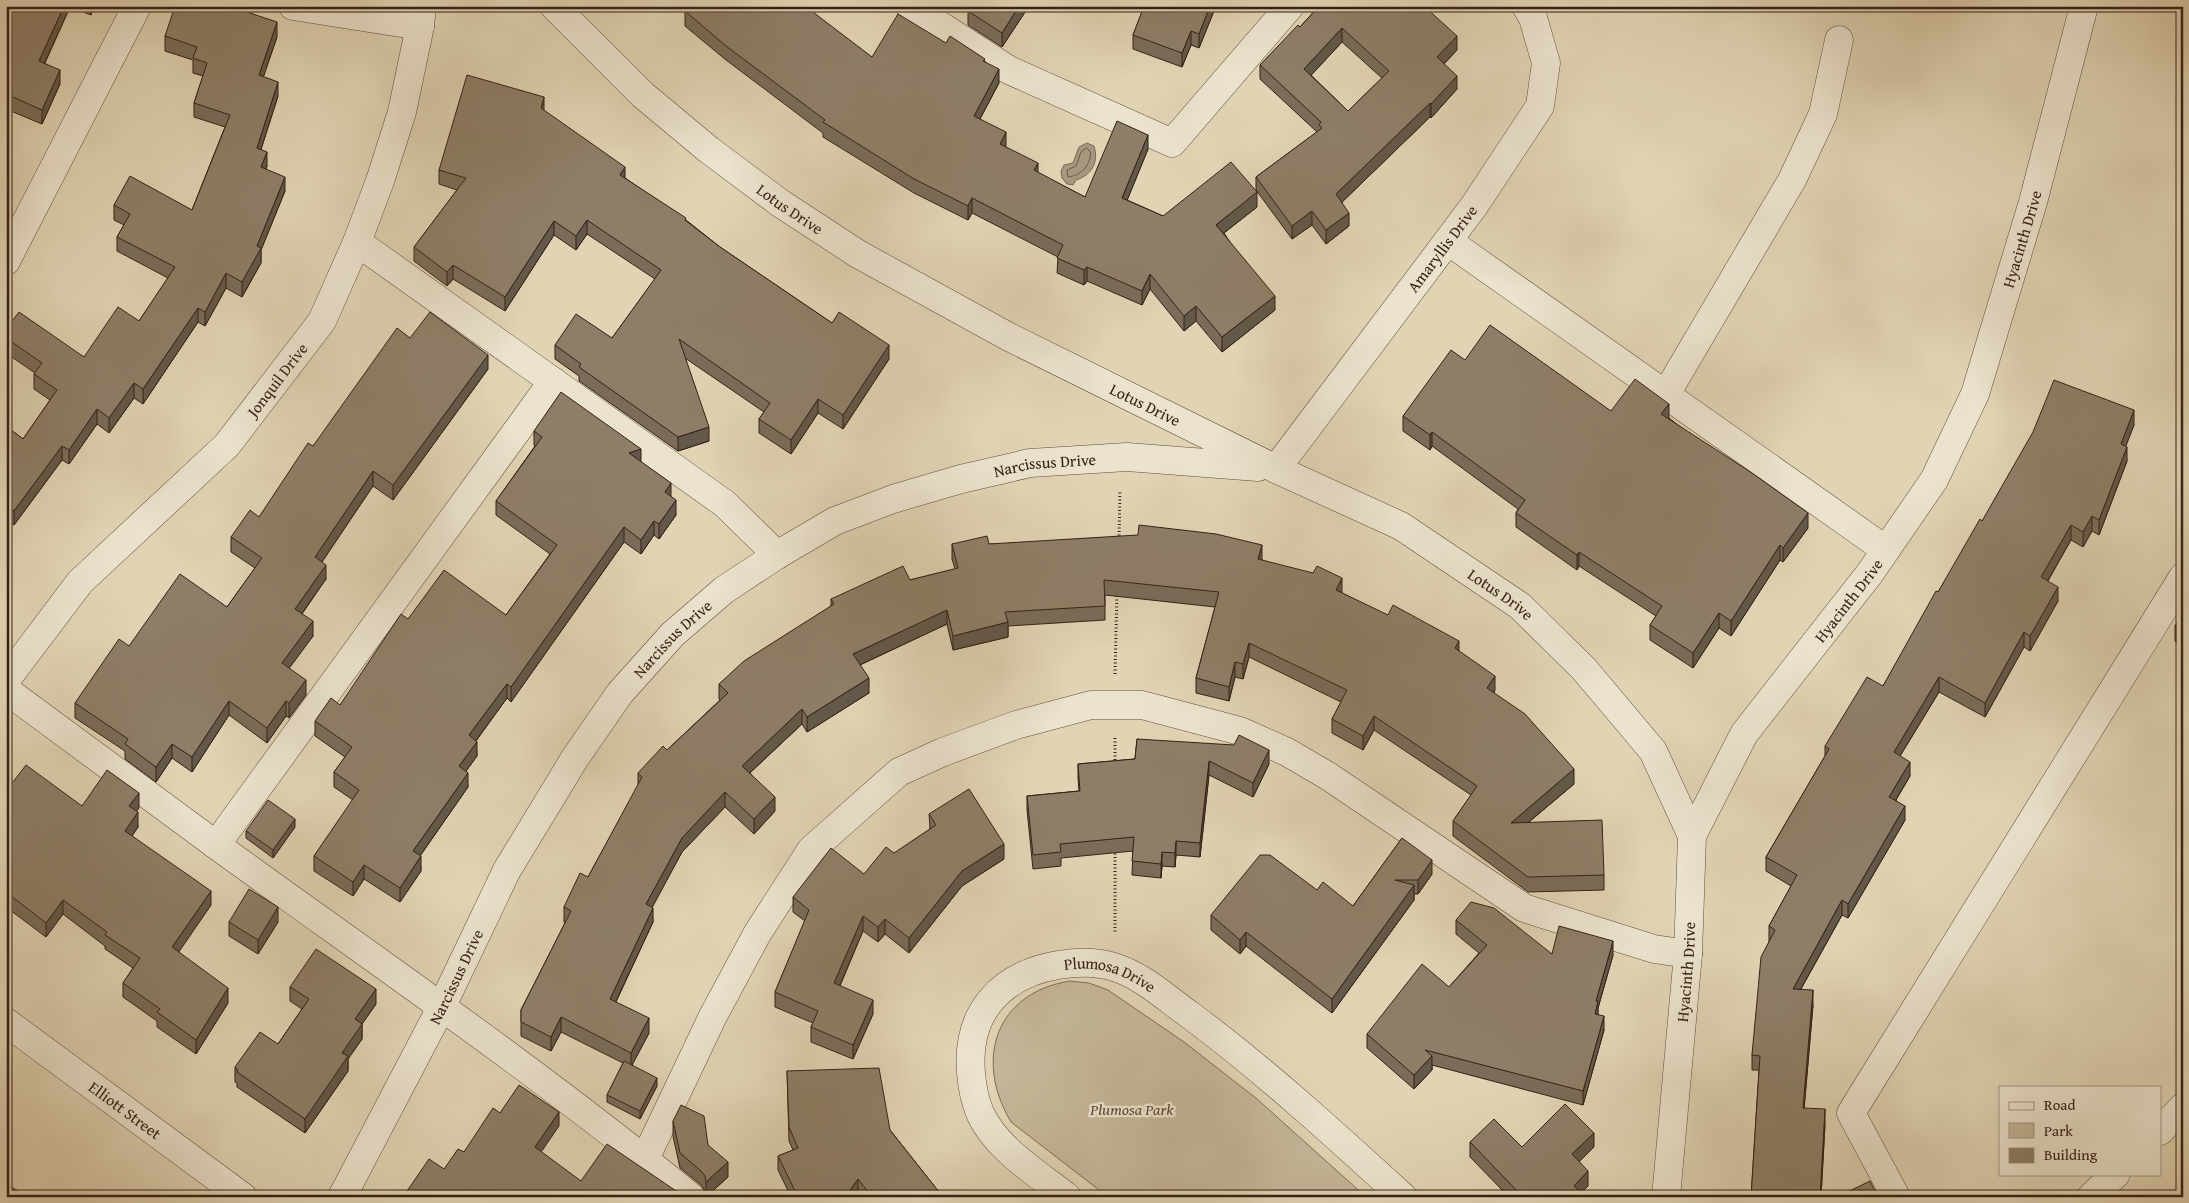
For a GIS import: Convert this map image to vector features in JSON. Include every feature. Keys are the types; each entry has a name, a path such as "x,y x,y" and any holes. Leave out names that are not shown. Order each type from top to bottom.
{"street":[{"path":"6,261 137,6"},
{"path":"293,6 421,16"},
{"name":"Lotus Drive","path":"554,6 643,95 709,150 788,208 858,254 1009,337 1276,469 1400,526 1520,606 1584,669 1653,751 1692,836"},
{"path":"910,6 1009,70 1172,143 1290,6"},
{"name":"Amaryllis Drive","path":"1276,469 1448,241 1540,106 1546,63 1533,18 1526,6"},
{"name":"Hyacinth Drive","path":"1666,1197 1688,954 1692,836 1744,734 1870,573 1934,480 1975,394 2033,202 2084,6"},
{"name":"Jonquil Drive","path":"6,680 80,582 227,445 322,321 357,242 380,181 402,112 421,16"},
{"path":"1666,394 1792,180 1823,114 1839,40"},
{"path":"1448,241 1886,550"},
{"path":"357,242 725,504 777,554"},
{"path":"216,845 553,381"},
{"name":"Narcissus Drive","path":"342,1197 442,1006 507,870 575,758 620,693 673,634 724,590 777,554 835,521 892,499 961,479 1030,463 1127,457 1276,469"},
{"path":"1896,1197 1851,1113 2183,577"},
{"path":"6,690 216,845 442,1006 645,1159 691,1197"},
{"path":"645,1159 712,1016 757,934 811,850 899,772 943,752 1016,725 1091,705 1142,705 1240,731 1287,752 1328,776 1524,908 1654,949 1688,954"},
{"name":"Plumosa Drive","path":"1066,1197 1017,1157 997,1139 988,1127 980,1114 974,1092 971,1055 977,1022 989,1001 998,991 1028,973 1050,966 1076,962 1100,963 1112,966 1144,981 1267,1075 1404,1197"},
{"name":"Elliott Street","path":"6,1022 243,1197"},
{"path":"2162,1129 2183,1107"},
{"path":"2091,1197 2114,1176"}],"green space":[{"name":"Plumosa Park","path":"1070,981 1089,983 1108,990 1184,1042 1257,1099 1366,1197 1108,1197 1011,1122 1000,1099 994,1076 994,1053 999,1033 1009,1015 1024,999 1044,988"}],"water":[{"path":"1087,143 1094,146 1096,157 1093,167 1086,175 1076,180 1073,185 1067,184 1062,178 1061,171 1064,165 1073,163 1079,147"}],"building":[{"path":"6,6 64,6 39,61 60,70 42,110 6,94"},
{"path":"175,6 229,6 277,22 259,75 278,82 257,148 267,152 261,167 285,177 257,246 261,248 242,282 226,273 205,312 198,308 143,389 134,383 109,418 97,409 69,450 62,446 14,511 6,505 6,426 23,439 57,390 34,374 42,363 6,338 6,329 19,312 84,357 118,307 139,321 175,267 117,237 130,214 114,205 130,176 192,210 230,115 194,103 207,63 193,58 197,47 165,36"},
{"path":"690,6 805,6 872,57 898,14 946,43 950,36 985,59 983,61 999,69 974,116 1006,132 1000,144 1038,163 1034,170 1085,197 1117,121 1148,135 1122,198 1163,216 1231,162 1257,192 1216,225 1275,296 1222,337 1196,306 1184,316 1150,274 1142,291 1087,267 1084,270 1057,258 1063,245 972,198 968,206 914,179 823,122 825,120 726,46 685,11"},
{"path":"970,6 1019,6 1002,33 968,11"},
{"path":"1144,6 1210,6 1199,34 1191,31 1182,53 1133,35"},
{"path":"1319,6 1424,6 1457,36 1437,57 1457,76 1431,104 1336,194 1349,213 1326,230 1312,211 1292,226 1256,177 1322,128 1319,125 1321,122 1260,65 1298,25 1300,27","holes":["1342,28 1389,71 1348,111 1304,69"]},
{"path":"467,75 544,97 541,108 625,167 620,175 686,218 685,220 720,247 832,323 839,312 889,345 843,415 818,399 791,440 759,419 770,403 679,339 709,427 678,437 579,367 581,364 555,345 576,314 612,338 661,270 587,220 576,236 554,221 505,297 453,265 447,272 414,247 466,178 439,170"},
{"path":"430,312 488,355 393,485 373,471 315,557 326,565 295,609 313,621 282,663 306,680 289,703 286,701 267,728 229,701 192,757 172,744 156,767 125,744 128,739 75,703 119,639 129,646 180,574 227,607 262,558 231,537 250,510 259,517 308,443 313,446 397,328 410,338"},
{"path":"1490,325 1611,411 1635,379 1669,404 1661,414 1752,473 1808,513 1783,548 1780,545 1731,621 1719,613 1693,653 1650,625 1662,606 1579,552 1577,555 1516,513 1525,500 1432,432 1430,435 1403,416 1451,350 1465,360"},
{"path":"2054,380 2134,410 2121,444 2127,447 2099,520 2092,516 2083,532 2071,525 2041,577 2058,587 2030,636 2024,632 1985,703 1939,677 1894,752 1910,762 1889,797 1905,806 1848,904 1842,900 1793,989 1813,990 1803,1108 1825,1109 1820,1197 1751,1197 1760,1056 1752,1055 1761,957 1775,930 1769,926 1797,875 1766,857 1829,749 1825,746 1867,677 1883,686 1936,591 1938,592 1980,519 1982,521 2033,432"},
{"path":"561,392 641,449 629,453 671,483 665,492 676,500 659,524 654,521 641,540 624,527 511,687 507,684 469,735 477,742 459,766 468,773 413,851 421,856 400,888 364,865 353,882 314,856 359,790 334,772 352,747 315,721 331,698 340,705 401,614 408,619 444,570 506,615 557,545 496,501 542,437 534,431"},
{"path":"1139,525 1216,534 1262,545 1258,559 1313,573 1317,566 1342,578 1336,590 1388,615 1393,605 1459,641 1455,648 1495,676 1487,688 1525,714 1574,769 1511,823 1602,820 1604,875 1528,877 1453,821 1477,786 1374,716 1363,736 1332,719 1347,690 1249,643 1243,664 1235,662 1229,687 1196,678 1219,592 1104,580 1105,606 1005,612 1008,622 953,636 947,610 853,654 869,678 807,717 802,709 742,766 775,797 754,819 725,792 682,838 646,904 653,908 610,999 649,1018 631,1053 561,1017 551,1037 521,1022 521,1010 571,911 564,907 580,873 588,877 642,777 638,773 663,746 667,750 728,693 719,684 744,661 834,604 831,599 903,566 910,580 958,568 952,544 987,536 989,544 1138,535"},
{"path":"2183,614 2183,631 2175,626"},
{"path":"1239,735 1269,750 1253,783 1209,761 1200,843 1176,841 1175,853 1162,852 1161,864 1132,861 1134,837 1060,844 1061,852 1033,855 1027,796 1080,791 1078,764 1135,759 1137,739 1234,745"},
{"path":"26,765 82,806 107,770 139,793 129,806 138,812 125,831 211,891 172,947 228,988 196,1040 157,1012 160,1009 123,983 140,958 105,935 107,932 63,900 46,923 6,892 6,791"},
{"path":"969,789 1004,844 962,871 909,938 885,919 878,927 863,916 834,983 873,1000 853,1045 811,1027 818,1011 775,992 809,910 793,897 831,848 864,874 886,847 894,853 936,825 929,814"},
{"path":"268,800 295,819 273,850 246,831"},
{"path":"1402,838 1432,860 1418,880 1395,880 1414,885 1332,999 1246,932 1240,940 1211,915 1260,855 1270,855 1317,890 1323,882 1353,906"},
{"path":"249,889 278,907 258,940 229,922"},
{"path":"1471,902 1494,908 1552,954 1559,926 1613,941 1596,1001 1598,1001 1595,1014 1604,1016 1583,1091 1425,1050 1432,1056 1414,1075 1367,1034 1422,964 1449,987 1487,945 1456,920"},
{"path":"316,949 376,989 355,1019 362,1024 342,1053 348,1056 305,1119 237,1072 238,1070 235,1067 260,1032 278,1044 309,999 290,987"},
{"path":"624,1061 657,1078 640,1111 607,1095"},
{"path":"879,1068 890,1130 943,1197 872,1197 858,1179 845,1197 798,1197 778,1156 798,1148 789,1127 787,1071"},
{"path":"519,1085 559,1112 535,1147 581,1181 607,1144 685,1197 403,1197 429,1159 444,1169 458,1149 464,1152 493,1108 500,1113"},
{"path":"1565,1104 1594,1133 1572,1154 1588,1171 1574,1186 1583,1195 1581,1197 1523,1197 1470,1142 1494,1119 1522,1147"},
{"path":"681,1105 704,1116 708,1145 728,1162 706,1182 705,1176 701,1171 680,1153 673,1121"},
{"path":"1870,1181 1878,1197 1837,1197"},
{"path":"6,1183 26,1197 6,1197"}]}
